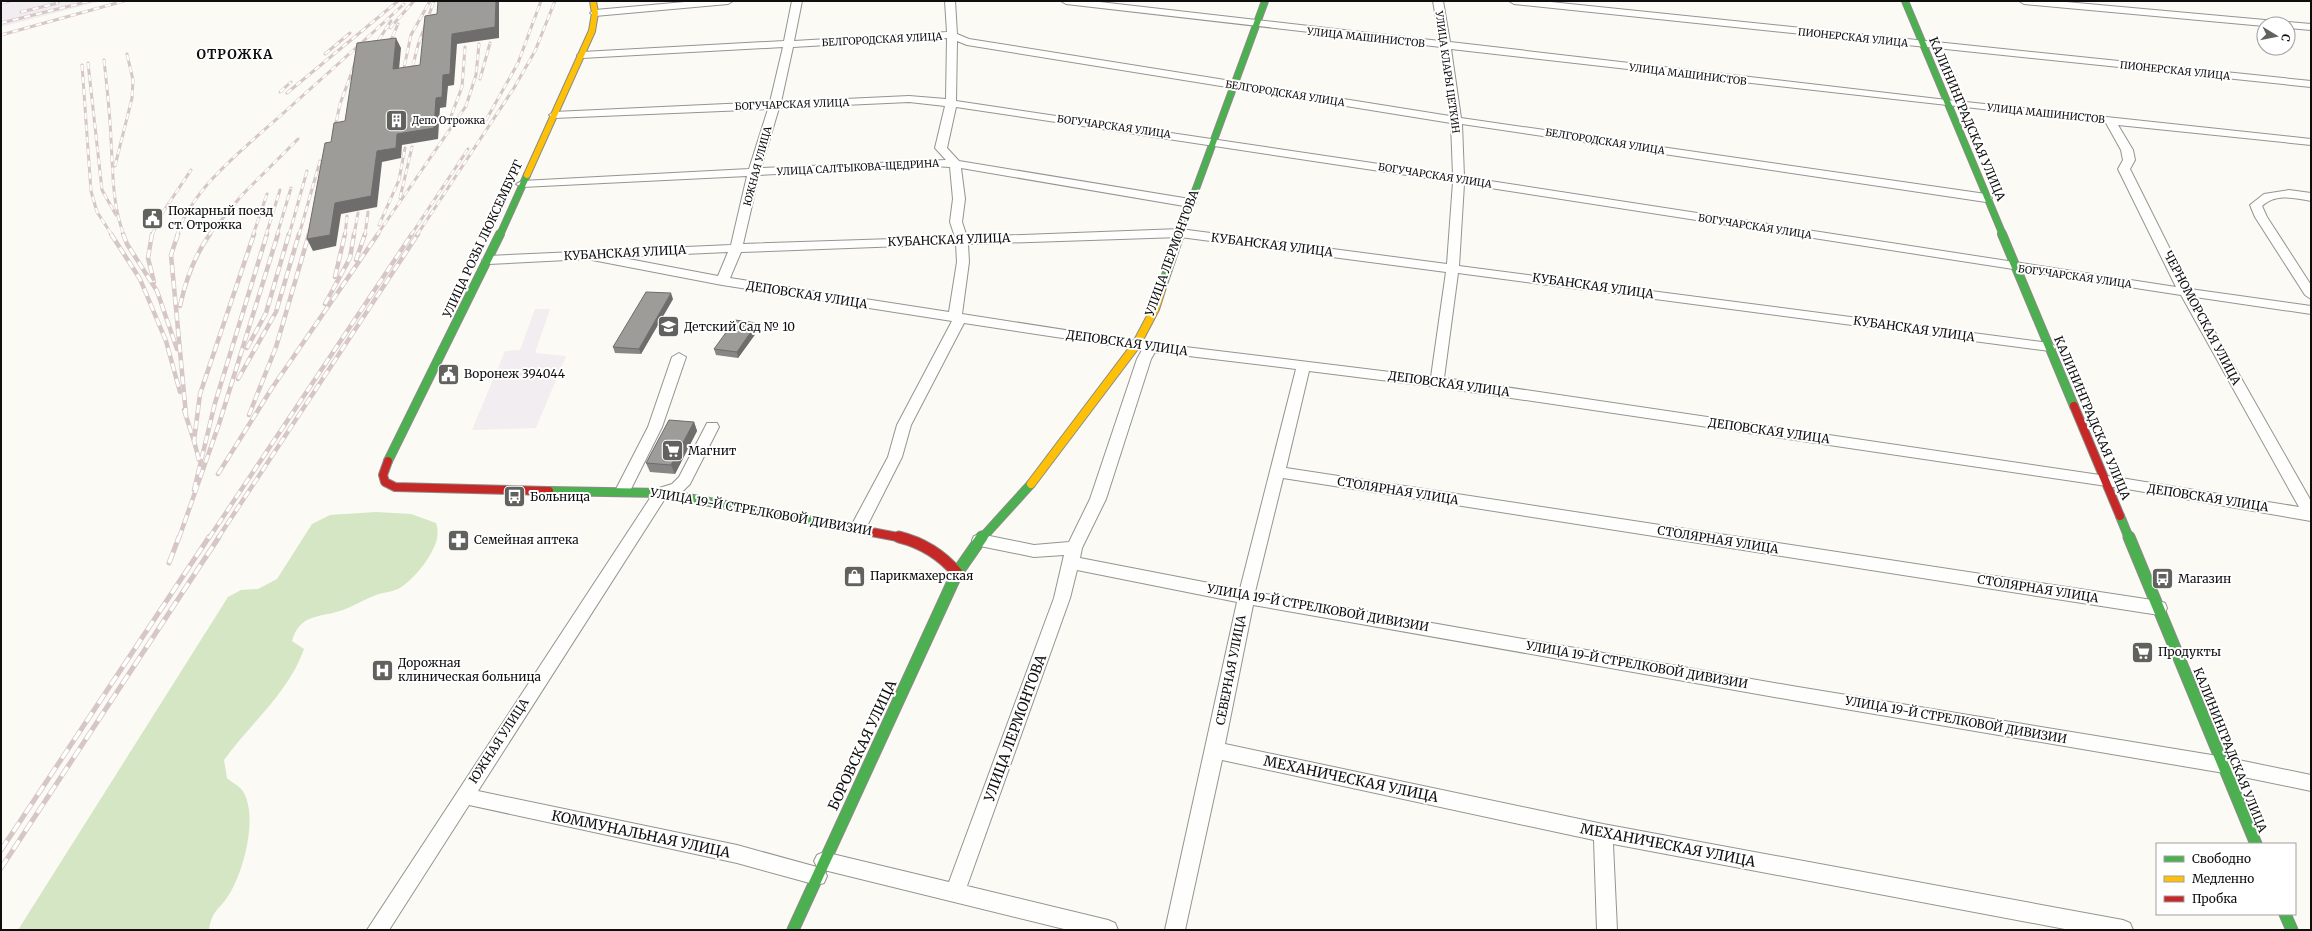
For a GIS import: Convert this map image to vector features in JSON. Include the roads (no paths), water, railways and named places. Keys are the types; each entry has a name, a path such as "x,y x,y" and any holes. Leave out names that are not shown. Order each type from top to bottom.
{"street":[{"name":"УЛИЦА РОЗЫ ЛЮКСЕМБУРГ","path":"385,482 383,475 386,464 488,260 582,55 592,31 595,13 593,1"},
{"path":"595,13 728,1"},
{"name":"ЮЖНАЯ УЛИЦА","path":"722,281 736,248 754,172 765,142 773,106 784,71 797,1"},
{"path":"858,528 895,456 904,425 958,318 963,262 962,240 956,222 959,199 955,164 941,148 951,103 953,49 950,1"},
{"name":"УЛИЦА МАШИНИСТОВ","path":"1066,1 1256,25 1947,103 2311,142"},
{"name":"УЛИЦА ЛЕРМОНТОВА","path":"957,573 980,540 1041,473 1136,345 1155,309 1190,203 1265,1"},
{"name":"УЛИЦА КЛАРЫ ЦЕТКИН","path":"1437,382 1453,268 1458,179 1456,119 1438,1"},
{"name":"ПИОНЕРСКАЯ УЛИЦА","path":"1514,1 2311,84"},
{"name":"КАЛИНИНГРАДСКАЯ УЛИЦА","path":"1905,1 2256,843"},
{"path":"2024,1 2256,22"},
{"path":"2296,26 2311,27"},
{"name":"БЕЛГОРОДСКАЯ УЛИЦА","path":"582,55 952,35 967,42 1234,86 1986,198"},
{"path":"953,49 967,42"},
{"name":"БОГУЧАРСКАЯ УЛИЦА","path":"554,116 910,99 951,103 1214,141 2017,268 2311,310"},
{"name":"ЧЕРНОМОРСКАЯ УЛИЦА","path":"2109,120 2127,150 2129,160 2124,168 2185,291 2311,515"},
{"name":"УЛИЦА САЛТЫКОВА-ЩЕДРИНА","path":"522,184 933,163 955,164 1190,203"},
{"path":"2311,197 2276,194 2263,197 2256,205 2261,217 2311,295"},
{"name":"КУБАНСКАЯ УЛИЦА","path":"488,260 736,248 1180,233 2050,347"},
{"name":"ДЕПОВСКАЯ УЛИЦА","path":"586,255 722,281 1136,345 1437,382 2106,482 2311,515"},
{"name":"УЛИЦА ЛЕРМОНТОВА","path":"955,892 1062,598 1072,555 1098,499 1144,359 1151,347"},
{"path":"623,491 654,427 679,357"},
{"name":"СЕВЕРНАЯ УЛИЦА","path":"1175,930 1215,750 1246,597 1304,365"},
{"path":"661,493 677,488 685,480 712,427"},
{"name":"СТОЛЯРНАЯ УЛИЦА","path":"1278,472 2158,608"},
{"name":"УЛИЦА 19-Й СТРЕЛКОВОЙ ДИВИЗИИ","path":"385,482 395,487 414,489 623,491 661,493 895,535 923,544 944,558 957,573"},
{"name":"ЮЖНАЯ УЛИЦА","path":"377,930 661,493"},
{"name":"УЛИЦА 19-Й СТРЕЛКОВОЙ ДИВИЗИИ","path":"980,540 1034,551 1072,555 1246,597 1792,693 2224,765 2311,784"},
{"name":"БОРОВСКАЯ УЛИЦА","path":"793,930 957,573"},
{"name":"МЕХАНИЧЕСКАЯ УЛИЦА","path":"1215,750 1603,833 2123,930"},
{"name":"КОММУНАЛЬНАЯ УЛИЦА","path":"464,796 737,854 955,892 1108,930"},
{"path":"1603,833 1607,930"},
{"path":"2285,915 2292,930"}],"railway":[{"path":"1,3 9,1"},
{"path":"1,23 90,1"},
{"path":"1,35 124,1"},
{"path":"287,93 398,1"},
{"path":"390,28 414,1"},
{"path":"402,77 411,35 430,1"},
{"path":"410,77 418,45 434,1"},
{"path":"486,120 518,63 541,1"},
{"path":"417,235 514,88 535,51 555,1"},
{"path":"21,12 58,3"},
{"path":"177,235 185,217 209,182 241,150 404,4"},
{"path":"372,50 391,21"},
{"path":"388,47 398,24"},
{"path":"325,54 350,33"},
{"path":"480,79 490,43"},
{"path":"377,235 466,106 476,75 479,44"},
{"path":"448,124 462,87 465,47"},
{"path":"115,166 132,98 133,80 127,54"},
{"path":"334,132 340,104 357,58"},
{"path":"104,60 110,120 115,200 124,235"},
{"path":"88,63 102,190 116,215"},
{"path":"82,65 91,191 97,212 112,235"},
{"path":"280,92 291,82"},
{"path":"209,235 242,195 298,139"},
{"path":"400,198 412,147"},
{"path":"379,225 399,180 405,148"},
{"path":"411,235 468,149"},
{"path":"299,235 320,161"},
{"path":"152,235 163,212 191,170"},
{"path":"289,235 307,171"},
{"path":"277,235 291,188"},
{"path":"266,235 280,190"},
{"path":"253,235 267,194"},
{"path":"365,235 368,212"},
{"path":"354,235 358,213"},
{"path":"345,235 347,216"},
{"path":"308,235 310,229"},
{"path":"111,234 140,279 166,341 180,392"},
{"path":"123,234 127,244 157,291 177,349"},
{"path":"152,234 148,258 154,282"},
{"path":"178,234 171,255 186,415"},
{"path":"180,306 191,268 204,242 210,234"},
{"path":"194,441 200,394 254,234"},
{"path":"194,490 215,403 267,234"},
{"path":"179,538 219,424 278,234"},
{"path":"247,348 266,313 289,234"},
{"path":"238,379 276,312 299,234"},
{"path":"249,415 276,347 309,234"},
{"path":"335,277 345,234"},
{"path":"325,304 350,258 354,234"},
{"path":"356,260 365,234"},
{"path":"218,474 272,388 378,234"},
{"path":"209,538 412,234"},
{"path":"218,538 418,234"},
{"path":"184,410 194,441"},
{"path":"194,441 199,460"},
{"path":"169,563 179,537"},
{"path":"1,850 209,537"},
{"path":"1,868 219,537"}],"place":[{"name":"Депо Отрожка","path":"396,120"},
{"name":"Пожарный поезд ст. Отрожка","path":"152,218"},
{"name":"Детский Сад № 10","path":"668,327"},
{"name":"Воронеж 394044","path":"449,374"},
{"name":"Магнит","path":"673,451"},
{"name":"Больница","path":"514,497"},
{"name":"Семейная аптека","path":"459,540"},
{"name":"Парикмахерская","path":"855,576"},
{"name":"Магазин","path":"2163,579"},
{"name":"Продукты","path":"2142,652"},
{"name":"Дорожная клиническая больница","path":"383,670"}],"district":[{"name":"ОТРОЖКА","path":"235,54"}]}
